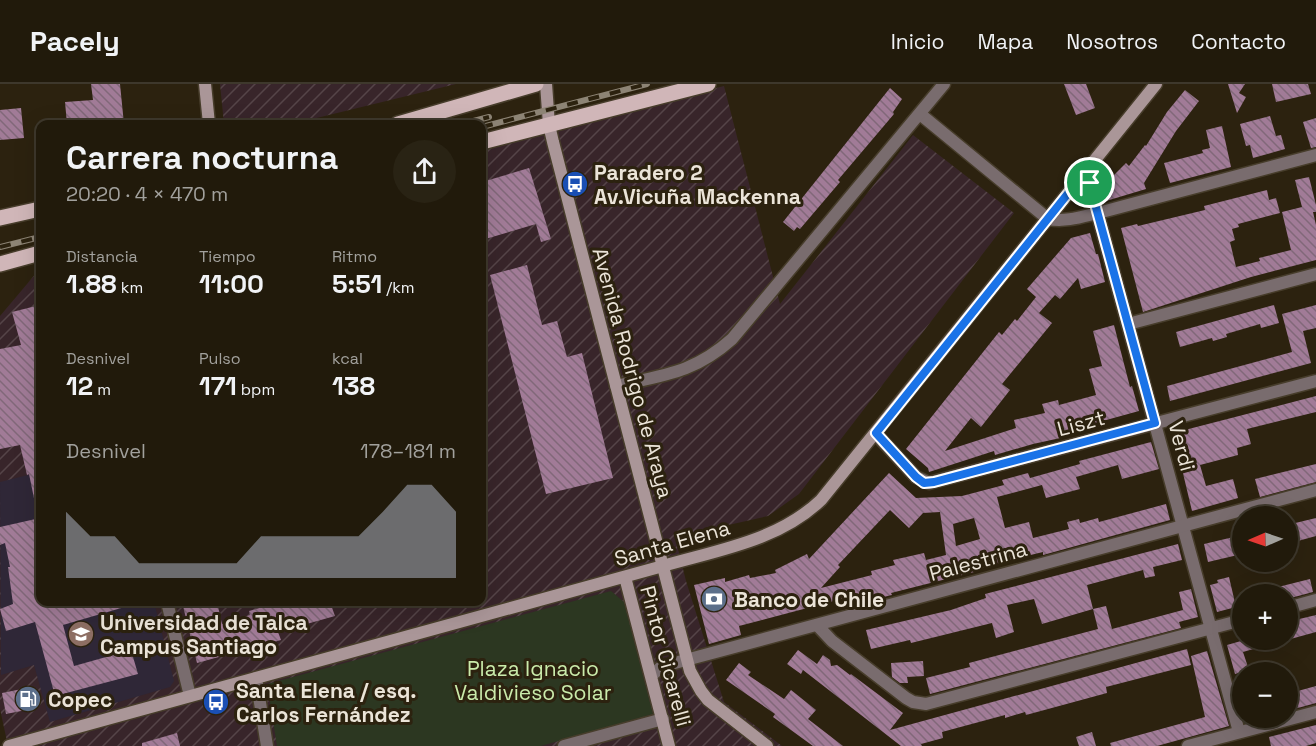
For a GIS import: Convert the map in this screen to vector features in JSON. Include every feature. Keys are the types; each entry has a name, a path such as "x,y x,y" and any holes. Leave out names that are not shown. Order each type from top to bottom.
{"main road":[{"path":"205,84 209,120"},
{"path":"412,120 536,84"},
{"name":"Avenida Rodrigo de Araya","path":"546,84 549,125 688,665 696,685 708,700 767,746"},
{"path":"486,141 708,84"},
{"name":"Santa Elena","path":"10,746 625,577 755,540 787,526 820,500 876,433 1156,84"},
{"path":"0,218 36,209"},
{"path":"0,264 36,254"},
{"name":"Pintor Cicarelli","path":"625,577 669,746"}],"street":[{"path":"616,386 692,367 714,355 732,339 944,84"},
{"path":"920,114 1048,219 1065,221 1316,155"},
{"name":"Verdi","path":"1086,171 1239,732"},
{"path":"1128,324 1316,274"},
{"name":"Liszt","path":"876,433 916,477 929,483 1316,381"},
{"name":"Palestrina","path":"652,675 660,668 688,665 817,625 1316,490"},
{"path":"1298,605 1316,600"},
{"path":"168,606 190,696"},
{"path":"817,625 832,641 906,698 913,702 927,704 1232,623"},
{"path":"256,678 267,746"},
{"path":"1188,746 1316,712"},
{"path":"564,746 663,719"}],"shaded area":[{"path":"220,84 456,84 308,120 224,120"},
{"path":"724,86 780,304 913,135 1014,213 799,494 768,516 675,537 686,581 724,702 782,746 8,746 0,709 0,316 36,273 36,606 486,606 486,147"},
{"name":"Universidad de Talca Campus Santiago","path":"36,473 36,606 155,606 174,681 170,687 50,722 34,665 1,675 0,482"}],"green space":[{"name":"Plaza Ignacio Valdivieso Solar","path":"611,591 624,602 653,714 541,746 277,746 267,684"}],"building":[{"path":"91,84 120,84 124,120 67,120 65,102 93,100"},
{"path":"1064,84 1086,84 1095,108 1076,115"},
{"path":"1228,84 1245,84 1239,93 1246,97 1237,113"},
{"path":"1272,84 1308,84 1311,94 1276,102"},
{"path":"890,88 902,99 893,112 894,114 800,229 797,227 794,231 783,222"},
{"path":"1185,90 1199,101 1176,131 1144,183 1146,189 1106,201 1102,187 1126,163 1129,166 1146,146 1167,112"},
{"path":"21,108 24,138 0,140 0,110"},
{"path":"1270,116 1276,136 1281,135 1285,149 1253,158 1250,145 1246,146 1240,124"},
{"path":"1316,118 1316,147 1311,148 1303,122"},
{"path":"1222,126 1231,167 1170,183 1164,163 1203,153 1202,150 1210,148 1206,130"},
{"path":"529,168 551,239 541,242 536,224 486,239 486,181"},
{"path":"1309,177 1316,205 1316,212 1313,212 1316,225 1316,260 1251,277 1143,312 1121,228 1205,210 1204,206 1267,190 1269,200 1276,198 1280,213 1238,224 1239,227 1232,229 1235,240 1230,242 1236,267 1260,261 1259,258 1291,250 1282,212 1302,207 1295,180"},
{"path":"1090,233 1105,282 1081,289 1078,278 1060,299 1055,295 1039,313 1052,323 1002,384 1010,390 981,427 971,418 945,451 1016,428 1014,420 1045,413 1042,404 1058,400 1059,405 1096,395 1089,369 1102,366 1093,331 1114,325 1130,387 1132,386 1139,411 1099,422 1100,426 1064,435 1065,437 995,455 994,451 929,472 928,468 906,449 999,332 1002,335 1015,319 1017,321 1036,297 1027,289 1071,238"},
{"path":"527,265 542,325 557,321 567,357 582,353 613,478 546,494 490,275"},
{"path":"1274,305 1279,323 1261,328 1260,324 1226,334 1227,337 1213,341 1212,338 1180,347 1176,332"},
{"path":"1316,305 1316,328 1303,331 1311,363 1170,401 1167,386 1292,352 1282,314"},
{"path":"36,306 36,508 20,445 0,449 0,349 21,345 12,312"},
{"path":"1316,396 1316,412 1247,429 1251,444 1237,448 1238,455 1200,465 1206,486 1233,479 1238,498 1192,511 1181,465 1185,463 1177,432"},
{"path":"1151,442 1159,469 1122,479 1118,465 1076,477 1080,489 1046,498 1042,485 997,497 1005,528 1029,522 1033,538 1069,529 1067,522 1079,519 1080,523 1098,518 1099,522 1166,504 1170,520 1043,555 1043,552 1010,560 974,570 974,572 891,593 892,595 866,601 864,593 739,626 741,635 709,644 694,585 725,578 725,582 749,575 750,578 776,573 775,570 807,554 809,559 889,473 916,498 962,496 1004,485 1002,480 1028,473 1030,478 1080,464 1079,461","holes":["890,510 909,528 923,513 940,512 946,555 926,560 924,553 893,560 895,565 871,571 872,575 821,588 840,567 838,565","974,518 980,539 956,546 953,524"]},
{"path":"1316,464 1316,482 1260,497 1255,479"},
{"path":"1316,518 1316,536 1298,541 1298,522"},
{"path":"36,519 36,606 128,606 63,625 74,666 131,650 138,674 55,696 35,622 6,631 0,609 13,604 8,567 10,567 5,543 0,545 0,527"},
{"path":"1232,537 1232,556 1208,562 1204,544"},
{"path":"1178,544 1182,560 1153,567 1155,576 1145,578 1143,570 1087,585 1093,609 1042,624 1034,599 1007,605 1014,632 996,638 992,623 911,643 910,640 871,649 866,630 951,610 986,598 985,594"},
{"path":"1229,577 1232,608 1217,612 1210,585 1218,583 1217,580"},
{"path":"1310,579 1313,592 1298,596 1298,584 1290,584"},
{"path":"1191,589 1198,617 1179,622 1181,628 930,694 926,678 970,667 969,663 1098,629 1093,609 1106,606 1112,629 1183,610 1179,592"},
{"path":"183,606 218,606 222,624 250,615 249,611 267,606 331,606 335,616 278,632 281,640 197,663"},
{"path":"1316,615 1316,632 1298,637 1298,619"},
{"path":"1232,644 1232,650 1250,650 1243,652 1246,662 1232,663 1227,645"},
{"path":"1187,649 1191,665 1106,687 1107,693 1026,715 1025,712 1005,718 1005,715 942,732 943,738 921,744 922,746 901,746 803,670 801,674 787,664 798,650 817,664 823,655 830,660 831,666 837,665 851,674 903,713 890,730"},
{"path":"1207,651 1229,726 1157,746 1111,746 1110,743 1205,717 1191,656"},
{"path":"923,661 924,676 907,677 908,683 900,683 892,677 891,663"},
{"path":"739,663 751,672 748,675 784,699 791,690 816,710 808,719 843,746 813,746 773,717 775,714 726,680"},
{"path":"1316,686 1316,703 1298,708 1298,691"},
{"path":"22,689 26,710 6,714 2,693"},
{"path":"1316,725 1316,743 1306,746 1271,746 1269,737"},
{"path":"1092,732 1096,746 1079,746 1076,737"},
{"path":"177,733 180,746 142,746 142,743"}],"railway":[{"path":"486,126 647,84"},
{"path":"477,120 489,117"},
{"path":"0,247 36,238"}],"place":[{"name":"Paradero 2 Av.Vicuña Mackenna","path":"575,184"},
{"name":"Banco de Chile","path":"714,599"},
{"name":"Universidad de Talca Campus Santiago","path":"81,634"},
{"name":"Copec","path":"28,699"},
{"name":"Santa Elena / esq. Carlos Fernández","path":"216,702"}],"route":[{"path":"1086,171 1090,183 1155,423 924,483 876,433 1086,171"}]}
